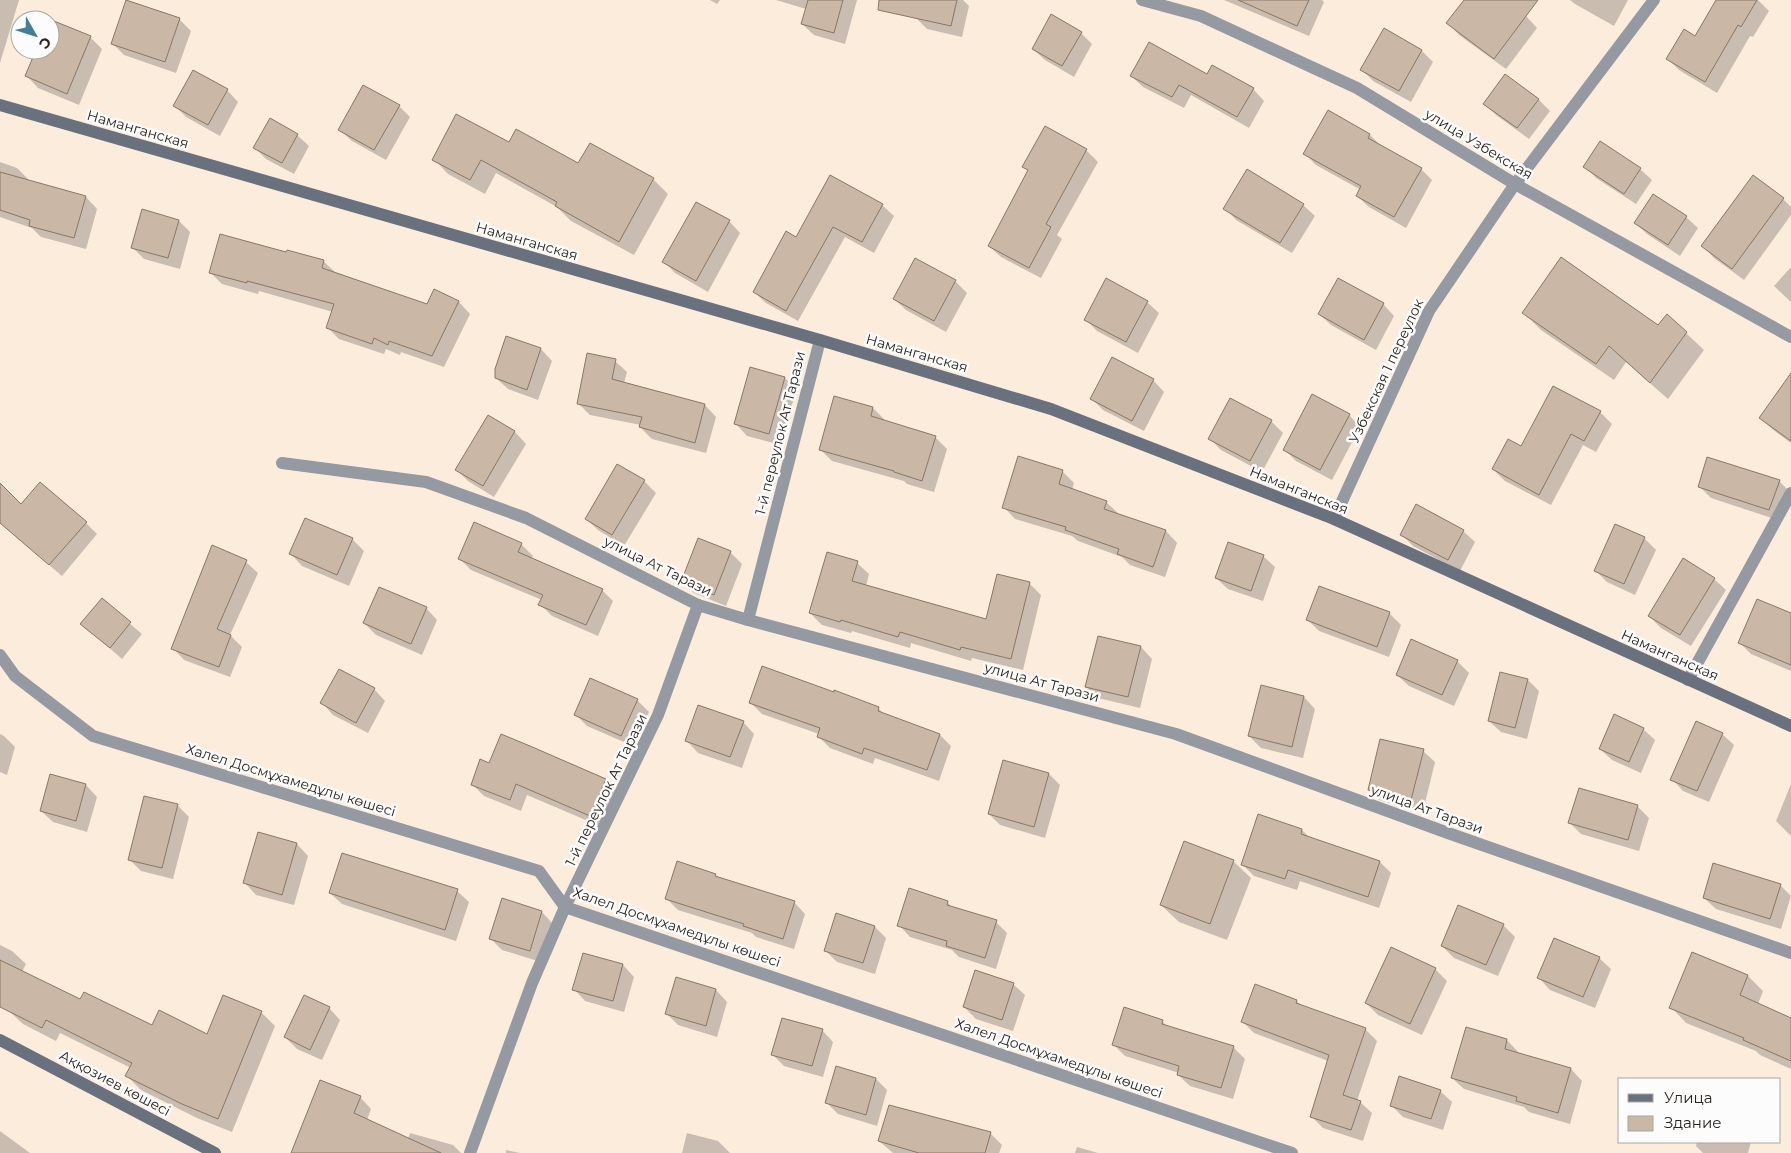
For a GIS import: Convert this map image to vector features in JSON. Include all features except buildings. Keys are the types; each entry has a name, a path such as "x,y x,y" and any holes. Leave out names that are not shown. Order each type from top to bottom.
{"street":[{"name":"улица Узбекская","path":"1142,0 1201,16 1357,88 1515,184 1791,337"},
{"name":"Узбекская 1 переулок","path":"1334,519 1429,310 1515,184 1654,0"},
{"name":"Наманганская","path":"0,105 820,340 1051,409 1334,519 1791,726"},
{"name":"1-й переулок Ат Тарази","path":"748,620 820,340"},
{"name":"улица Ат Тарази","path":"282,463 426,482 526,518 698,605 1176,734 1448,833 1791,953"},
{"path":"1688,680 1791,494"},
{"name":"1-й переулок Ат Тарази","path":"470,1153 532,983 566,907 658,715 698,605"},
{"name":"Халел Досмұхамедұлы көшесі","path":"0,655 15,676 93,736 539,871 566,907 1292,1153"},
{"name":"Аққозиев көшесі","path":"0,1040 215,1153"}]}
